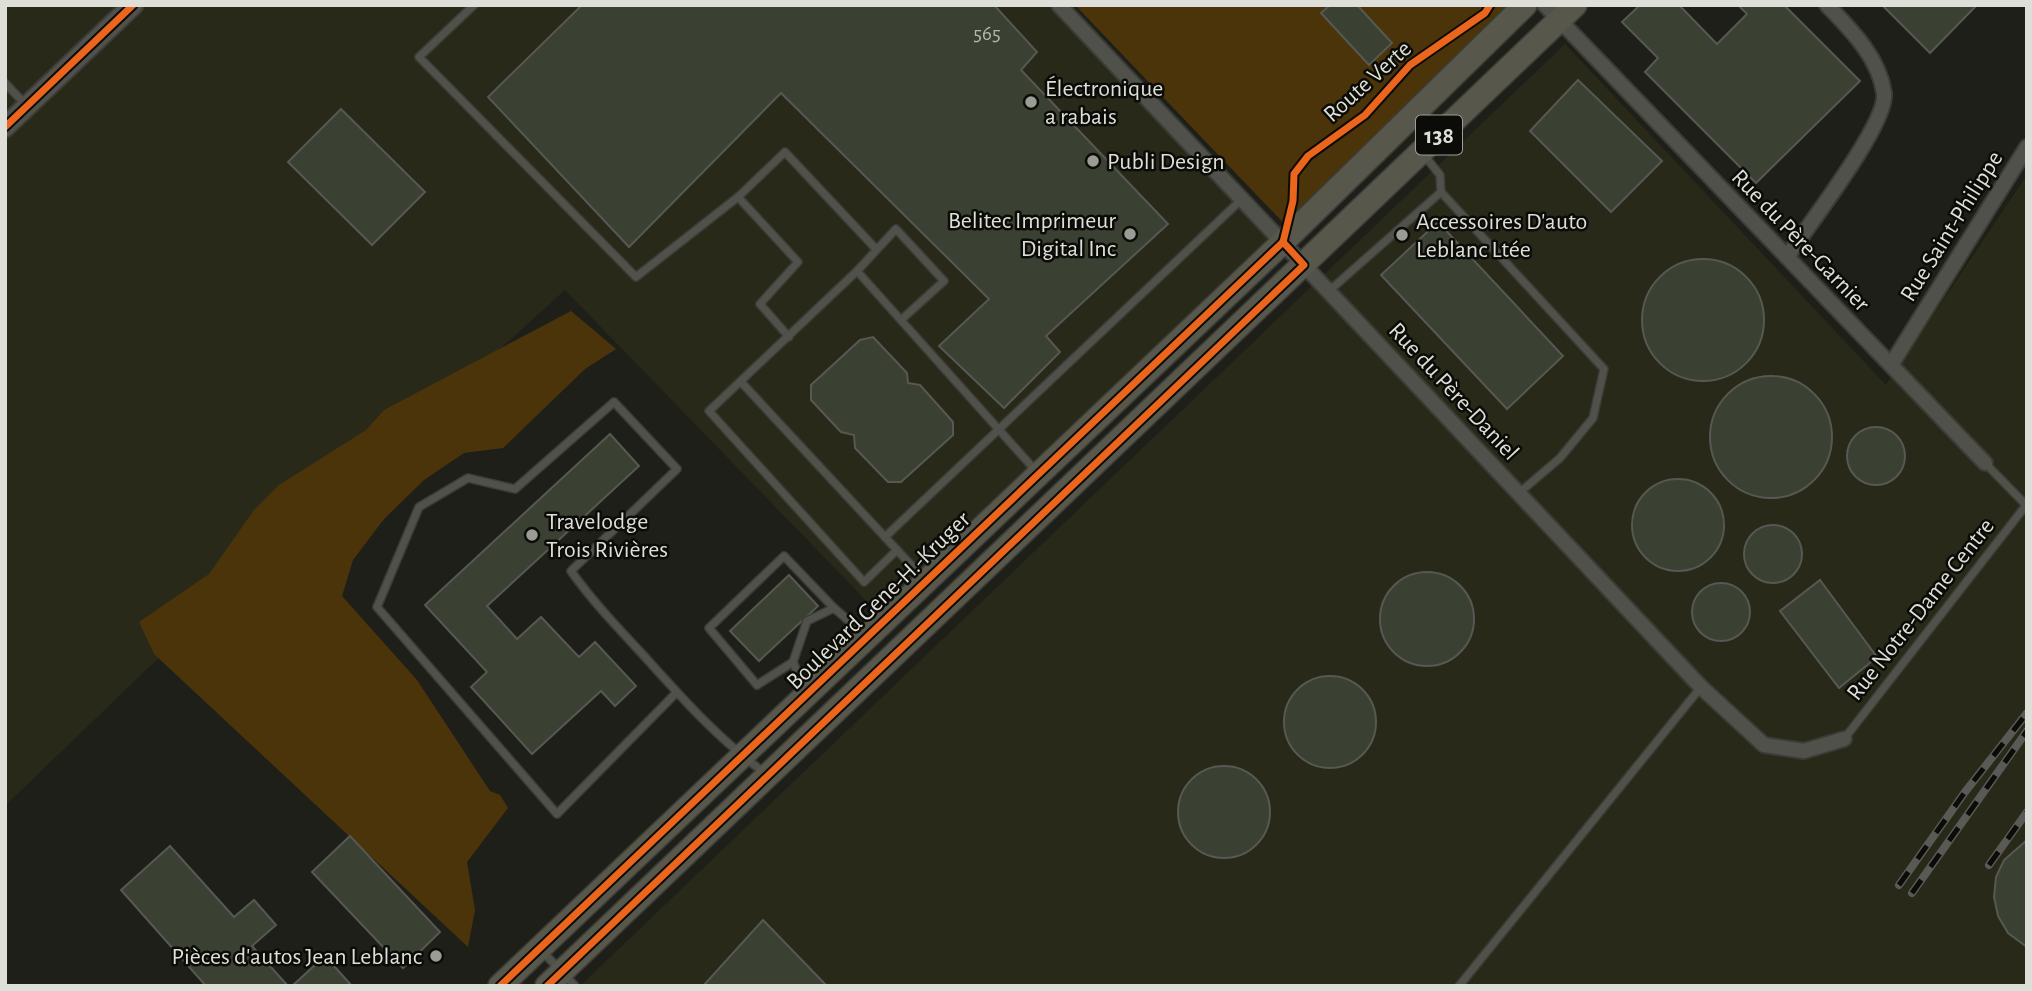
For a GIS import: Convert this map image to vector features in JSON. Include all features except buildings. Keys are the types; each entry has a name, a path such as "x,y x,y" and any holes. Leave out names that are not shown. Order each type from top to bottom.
{"main road":[{"name":"Boulevard Gene-H.-Kruger","path":"500,986 1283,242 1525,5"},
{"name":"138","path":"561,981 769,776 1422,152 1559,10"}],"street":[{"path":"5,127 133,5"},
{"name":"Rue du Père-Daniel","path":"1059,5 1701,687 1764,745 1804,751 1844,739"},
{"path":"1787,257 1879,122 1885,94 1864,43 1827,5"},
{"name":"Rue du Père-Garnier","path":"1559,10 1787,257 1985,463"},
{"name":"Rue Saint-Philippe","path":"1891,365 2027,148"},
{"path":"1039,474 1061,498"}],"lane":[{"path":"474,5 419,57 636,277 738,197 785,152 876,249"},
{"path":"5,83 27,106"},
{"path":"1422,152 1440,175 1441,192 1604,369 1593,418 1560,458 1519,493"},
{"path":"1329,291 1441,192"},
{"path":"738,197 797,262 760,304 789,337"},
{"path":"885,537 1242,200"},
{"path":"897,550 864,582 709,411 742,383 857,271 896,229 944,281 901,320"},
{"path":"857,271 1039,474"},
{"path":"742,383 926,581"},
{"path":"677,692 557,814 377,607 419,507 468,478 515,489 614,402 677,469 571,571 587,594 677,692 741,756 769,776"},
{"name":"Rue du Père-Garnier","path":"1985,463 2026,504"},
{"name":"Rue Notre-Dame Centre","path":"1844,739 2026,504"},
{"path":"834,608 807,621 793,662 757,685 709,628 784,556 834,608 867,637"},
{"path":"793,662 807,694"},
{"path":"1459,986 1701,687"},
{"path":"540,948 561,981"}],"shaded area":[{"path":"5,5 1048,5 1282,243 882,617 565,290 148,668 5,806"},
{"path":"1075,5 1538,5 1295,235"},
{"path":"1565,44 1886,385 2027,175 2027,986 580,986"},
{"path":"571,311 616,349 585,369 503,448 464,453 424,480 384,519 353,560 342,596 417,680 490,791 500,795 508,808 467,862 475,910 468,947 154,654 139,622 209,574 254,510 279,485 366,430 384,410"}],"railway":[{"path":"1899,885 1965,792 2027,713"},
{"path":"1912,893 2027,731"},
{"path":"1989,865 2027,812"}],"cycle path":[{"path":"5,127 133,5"},
{"name":"Route Verte","path":"1283,242 1293,201 1294,174 1308,156 1365,115 1410,65 1485,13 1490,5"},
{"path":"500,986 1283,242"},
{"path":"547,986 1304,265 1283,242"}],"place":[{"name":"Électronique a rabais","path":"1031,102"},
{"name":"Publi Design","path":"1093,161"},
{"name":"Belitec Imprimeur Digital Inc","path":"1130,234"},
{"name":"Accessoires D'auto Leblanc Ltée","path":"1402,235"},
{"name":"Travelodge Trois Rivières","path":"532,535"},
{"name":"Pièces d'autos Jean Leblanc","path":"436,956"}]}
